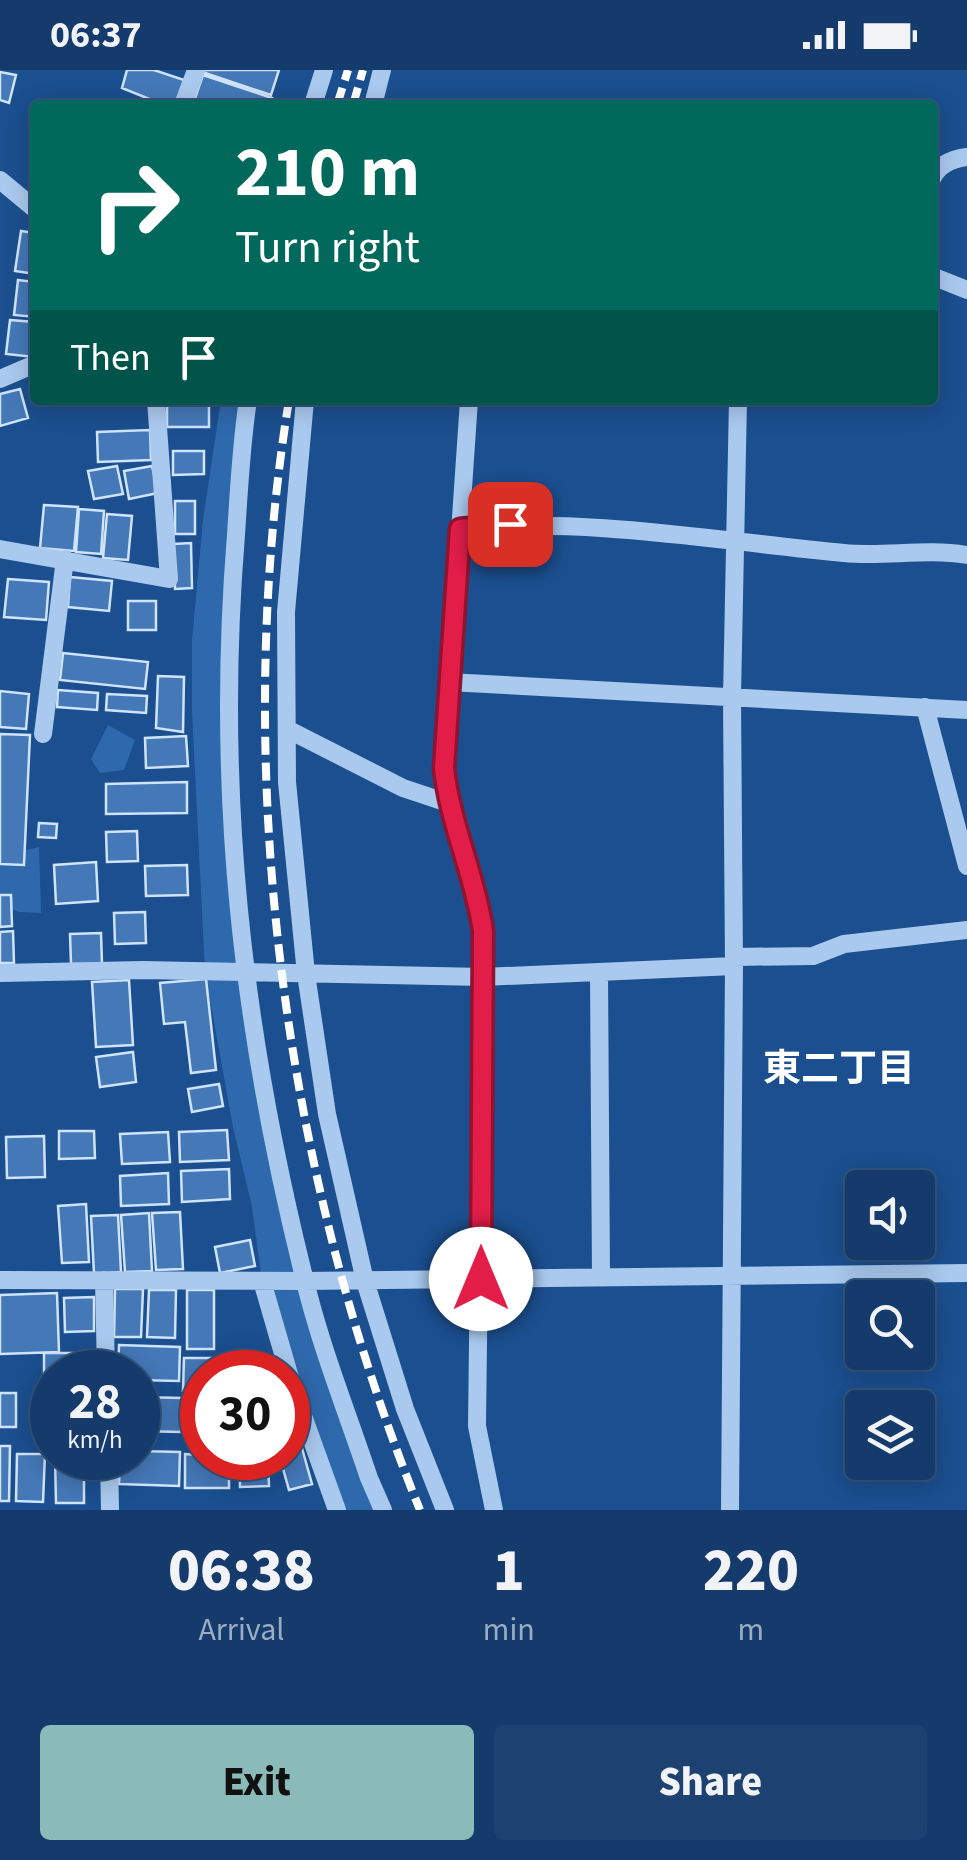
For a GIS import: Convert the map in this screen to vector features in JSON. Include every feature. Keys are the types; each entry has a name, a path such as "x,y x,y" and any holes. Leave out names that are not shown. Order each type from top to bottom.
{"street":[{"path":"185,100 196,70"},
{"path":"315,100 324,70"},
{"path":"374,100 382,70"},
{"path":"938,169 967,156"},
{"path":"0,180 30,204"},
{"path":"938,278 967,290"},
{"path":"0,379 30,366"},
{"path":"0,549 169,579 156,405"},
{"path":"248,405 228,660 228,790 244,972 268,1122 304,1281 382,1510"},
{"path":"304,405 286,612 287,782 306,974 326,1114 364,1281 405,1409 445,1510"},
{"path":"469,405 444,768 448,803 480,907 483,978 477,1426 494,1510"},
{"path":"730,1510 732,697 738,405"},
{"path":"460,529 510,524 736,539 848,554 937,550 967,555"},
{"path":"43,734 65,559"},
{"path":"448,682 967,710"},
{"path":"925,708 967,866"},
{"path":"287,729 385,779 448,803"},
{"path":"0,972 244,972 483,978 812,956 844,944 967,930"},
{"path":"599,972 600,1277"},
{"path":"0,1280 364,1281 967,1273"},
{"path":"104,1280 106,1350"},
{"path":"262,1281 337,1510"},
{"path":"109,1480 110,1510"}],"shaded area":[{"path":"220,405 249,405 228,626 244,972 304,1281 383,1510 341,1510 310,1420 310,1350 286,1350 262,1281 252,1207 205,972 192,640 203,520"},
{"path":"108,725 135,740 124,770 100,773 91,759"},
{"path":"39,847 41,913 19,912 0,905 0,856"}],"building":[{"path":"127,70 154,70 184,80 178,100 152,100 122,88"},
{"path":"203,70 279,70 271,95"},
{"path":"0,72 16,75 9,103 0,100"},
{"path":"203,75 272,98 271,100 194,100"},
{"path":"21,231 30,232 30,273 15,271"},
{"path":"18,280 30,281 30,317 14,315"},
{"path":"10,320 30,322 30,356 6,354"},
{"path":"20,389 28,418 0,426 0,394"},
{"path":"167,405 209,405 209,427 167,427"},
{"path":"150,430 151,460 98,462 97,432"},
{"path":"173,451 204,451 204,474 173,475"},
{"path":"117,466 123,494 94,499 88,471"},
{"path":"152,466 158,493 129,499 124,471"},
{"path":"175,501 195,501 195,534 175,534"},
{"path":"44,505 78,507 74,551 40,548"},
{"path":"79,509 104,511 101,554 76,552"},
{"path":"107,514 132,516 128,560 103,558"},
{"path":"191,543 192,588 175,589 173,544"},
{"path":"70,577 112,581 109,611 68,607"},
{"path":"8,579 49,582 46,620 4,617"},
{"path":"128,601 156,601 156,630 128,630"},
{"path":"63,653 148,662 145,689 60,680"},
{"path":"158,676 184,677 183,732 156,728"},
{"path":"58,690 98,693 97,710 57,707"},
{"path":"0,691 29,694 26,729 0,727"},
{"path":"107,694 147,696 146,713 106,710"},
{"path":"0,734 30,735 24,865 0,864"},
{"path":"186,736 188,766 146,768 145,738"},
{"path":"187,782 187,813 106,814 106,784"},
{"path":"39,823 57,824 56,838 38,837"},
{"path":"137,831 138,861 107,862 106,832"},
{"path":"96,862 98,901 56,904 54,865"},
{"path":"187,865 188,895 146,896 145,866"},
{"path":"0,895 11,895 12,926 0,927"},
{"path":"145,912 146,943 115,944 114,913"},
{"path":"13,931 14,963 0,963 0,932"},
{"path":"101,933 102,964 71,964 70,934"},
{"path":"206,979 216,1070 191,1073 185,1022 164,1024 160,983"},
{"path":"129,980 133,1045 96,1047 92,982"},
{"path":"133,1052 136,1082 100,1087 96,1057"},
{"path":"219,1084 223,1106 192,1112 188,1089"},
{"path":"227,1130 229,1160 180,1162 179,1132"},
{"path":"59,1131 94,1131 95,1158 59,1159"},
{"path":"168,1132 170,1162 122,1164 120,1134"},
{"path":"44,1136 45,1177 7,1178 6,1137"},
{"path":"229,1169 230,1199 182,1202 181,1171"},
{"path":"168,1173 169,1204 121,1206 120,1176"},
{"path":"86,1204 89,1262 62,1263 58,1206"},
{"path":"180,1212 183,1269 156,1270 152,1213"},
{"path":"149,1213 152,1271 125,1272 121,1215"},
{"path":"118,1215 121,1272 94,1274 91,1216"},
{"path":"250,1240 255,1266 220,1273 215,1247"},
{"path":"115,1289 143,1289 141,1337 114,1337"},
{"path":"149,1290 176,1290 175,1338 147,1337"},
{"path":"187,1290 214,1290 214,1349 187,1349"},
{"path":"57,1293 59,1350 0,1354 0,1295"},
{"path":"94,1297 94,1331 65,1332 64,1298"},
{"path":"119,1345 180,1347 179,1381 160,1381 160,1350 119,1350"},
{"path":"0,1393 16,1393 16,1427 0,1427"},
{"path":"160,1398 180,1398 180,1432 160,1432"},
{"path":"0,1446 10,1446 9,1501 0,1501"},
{"path":"160,1452 180,1452 179,1486 119,1484 119,1480 160,1480"},
{"path":"17,1454 30,1454 30,1480 44,1480 43,1502 16,1501"},
{"path":"310,1477 312,1484 289,1490 286,1480 310,1480"},
{"path":"55,1480 84,1480 84,1503 56,1503"},
{"path":"185,1480 229,1480 229,1488 185,1488"},
{"path":"240,1480 269,1480 269,1486 240,1487"}],"railway":[{"path":"339,100 348,70"},
{"path":"354,100 363,70"},
{"path":"288,405 272,538 265,678 268,821 281,964 302,1105 333,1244 372,1380 420,1510"}],"district":[{"name":"東二丁目","path":"839,1068"}],"route":[{"path":"481,1279 483,931 480,907 448,803 444,768 460,529 510,524"}]}
